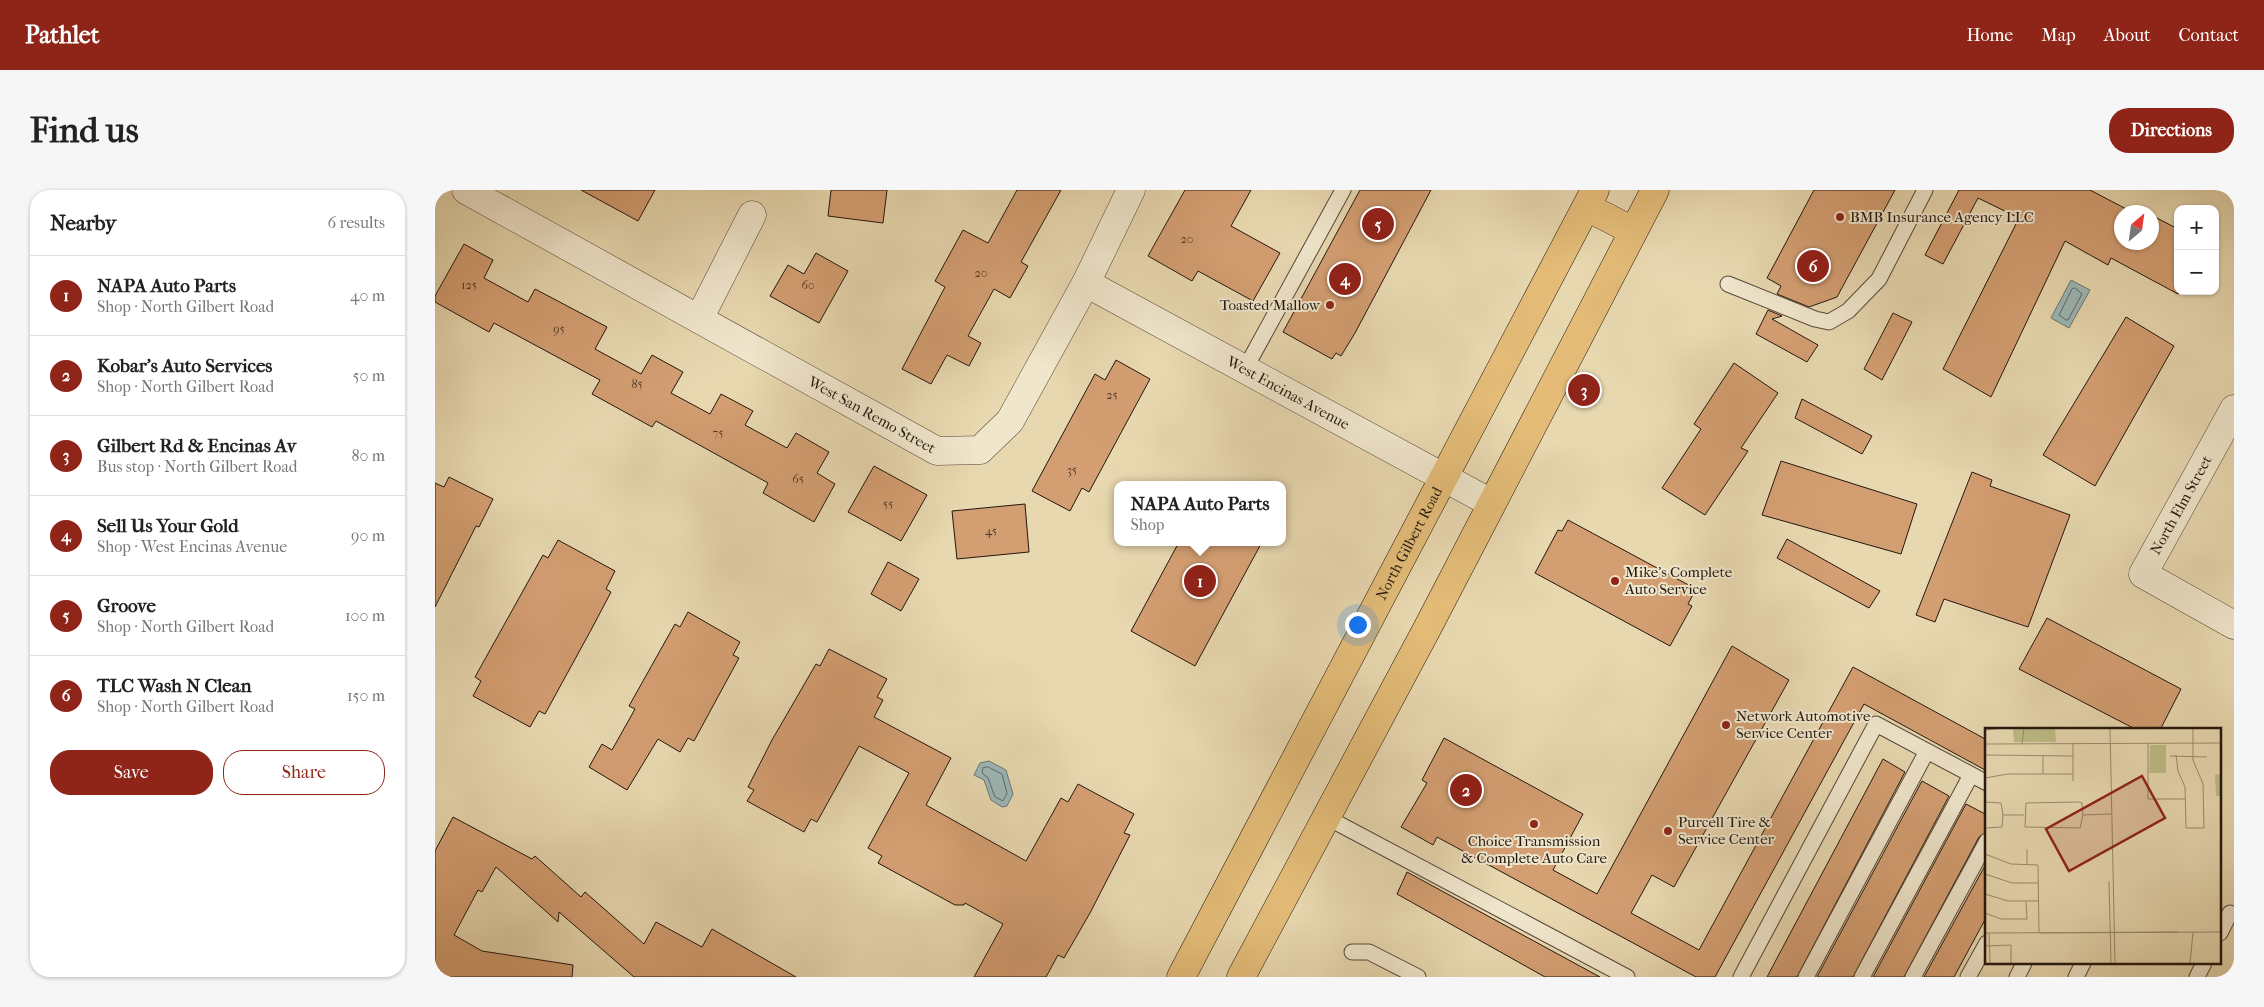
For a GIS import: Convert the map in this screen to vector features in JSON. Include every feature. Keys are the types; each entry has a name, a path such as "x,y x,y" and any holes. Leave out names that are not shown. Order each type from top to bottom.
{"main road":[{"path":"1241,977 1429,625 1655,190"},
{"path":"1591,198 1633,231"},
{"name":"North Gilbert Road","path":"1181,977 1591,198"}],"street":[{"name":"West San Remo Street","path":"466,190 937,451 980,450 1010,421 1086,283 1131,190"},
{"path":"699,319 752,215"},
{"name":"West Encinas Avenue","path":"1086,283 1491,503"},
{"name":"North Elm Street","path":"2234,409 2143,574 2234,624"}],"lane":[{"path":"1245,369 1343,190"},
{"path":"1728,284 1815,319 1829,322 1849,311 1879,280 1925,190"},
{"path":"1741,977 1876,724 1985,782"},
{"path":"1806,977 1927,751"},
{"path":"1862,977 1971,775"},
{"path":"1327,817 1627,977"},
{"path":"1913,977 1985,845"},
{"path":"2221,930 2228,912"},
{"path":"1968,977 1985,947"},
{"path":"1352,952 1369,952 1418,977"},
{"path":"2017,977 2024,964"},
{"path":"2075,977 2082,964"},
{"path":"2197,977 2204,964"}],"water":[{"path":"2071,280 2090,290 2069,328 2051,318"},
{"path":"989,761 1006,770 1013,794 1007,806 1002,807 991,800 984,780 974,775 980,763"}],"building":[{"path":"581,190 655,190 638,221"},
{"path":"831,190 887,190 883,223 828,216"},
{"path":"1017,190 1061,190 1021,262 1028,266 1010,298 994,289 968,336 981,343 969,366 947,355 931,384 902,369 945,287 935,281 963,230 988,243"},
{"path":"1185,190 1251,190 1231,226 1280,253 1253,301 1198,271 1192,281 1148,256"},
{"path":"1360,190 1431,190 1355,333 1341,356 1336,353 1332,359 1283,332"},
{"path":"1814,190 1895,190 1837,297 1809,307 1777,294 1781,286 1767,278"},
{"path":"1959,190 2090,190 2119,205 2114,205 2114,250 2159,250 2159,219 2174,227 2174,292 2111,258 2108,265 2065,241 1991,397 1943,369 2019,218 1978,198 1943,264 1925,255"},
{"path":"464,244 493,260 484,278 528,302 535,289 607,327 595,349 641,374 652,355 683,372 671,393 710,414 721,394 753,411 745,425 787,448 796,433 829,452 817,473 835,484 814,522 763,493 768,483 656,421 652,427 592,394 600,380 494,323 489,332 435,302 435,296"},
{"path":"816,253 848,271 819,323 770,296 788,265 804,274"},
{"path":"1768,310 1782,316 1772,319 1818,345 1807,362 1756,334"},
{"path":"1893,313 1912,322 1882,380 1864,369"},
{"path":"2126,317 2174,346 2095,486 2043,455"},
{"path":"1116,360 1150,379 1089,492 1082,488 1070,511 1032,491 1095,374 1105,380"},
{"path":"1734,363 1778,393 1741,448 1748,451 1705,515 1662,488 1701,429 1694,424"},
{"path":"1802,399 1872,436 1862,454 1795,418"},
{"path":"1781,461 1917,504 1901,554 1762,515"},
{"path":"874,466 927,495 901,541 848,512"},
{"path":"1972,472 1992,480 1990,486 2070,515 2028,627 1944,599 1935,622 1916,615"},
{"path":"449,477 493,499 479,527 476,526 435,607 435,483 444,487"},
{"path":"1025,504 1029,552 957,559 952,511"},
{"name":"Mike's Complete Auto Service","path":"1568,520 1696,589 1688,604 1692,606 1670,646 1535,573 1558,530 1562,531"},
{"path":"1787,539 1880,591 1869,608 1777,558"},
{"path":"558,540 615,571 606,589 611,592 591,630 545,714 539,711 530,727 473,696 481,681 475,677 543,555 548,558"},
{"path":"1177,546 1260,546 1195,666 1131,631"},
{"path":"888,562 919,579 901,611 871,594"},
{"path":"688,612 740,642 733,655 739,658 694,741 688,738 680,752 658,739 627,790 589,767 602,744 612,750 635,709 629,706 675,624 680,627"},
{"path":"2047,618 2181,689 2161,728 2133,728 2019,669"},
{"path":"1732,646 1789,680 1674,887 1652,875 1631,913 1699,950 1853,667 1985,739 1985,770 1864,704 1715,977 1696,977 1437,837 1433,845 1401,827 1427,783 1422,780 1444,738 1583,814 1553,870 1597,894"},
{"path":"829,649 887,679 877,697 883,700 874,717 951,758 926,805 1026,861 1061,798 1068,802 1078,784 1134,814 1124,833 1130,835 1090,913 1064,958 1058,955 1046,977 974,977 1003,924 965,903 964,905 955,905 878,863 882,856 868,848 909,773 859,746 817,822 811,819 804,832 747,801 754,790 748,787 772,740 816,664 820,666"},
{"path":"1883,759 1905,772 1797,977 1767,977"},
{"path":"1922,781 1949,796 1853,977 1817,977"},
{"path":"1966,804 1985,814 1985,833 1979,837 1904,977 1873,977"},
{"path":"453,817 532,859 535,856 581,897 585,892 644,944 656,922 702,947 712,929 796,977 634,977 559,912 558,922 496,867 482,892 478,890 454,935 482,951 573,965 572,977 435,977 435,851"},
{"path":"1985,866 1985,920 1954,977 1924,977"},
{"path":"1407,872 1600,977 1545,977 1397,894"}],"place":[{"name":"BMB Insurance Agency LLC","path":"1840,217"},
{"name":"Groove","path":"1378,224"},
{"name":"TLC Wash N Clean","path":"1813,266"},
{"name":"Sell Us Your Gold","path":"1345,279"},
{"name":"Toasted Mallow","path":"1330,305"},
{"name":"Gilbert Rd & Encinas Av","path":"1584,390"},
{"name":"NAPA Auto Parts","path":"1200,581"},
{"name":"Mike's Complete Auto Service","path":"1615,581"},
{"name":"Network Automotive Service Center","path":"1726,725"},
{"name":"Kobar's Auto Services","path":"1466,790"},
{"name":"Choice Transmission & Complete Auto Care","path":"1534,824"},
{"name":"Purcell Tire & Service Center","path":"1668,831"}]}
